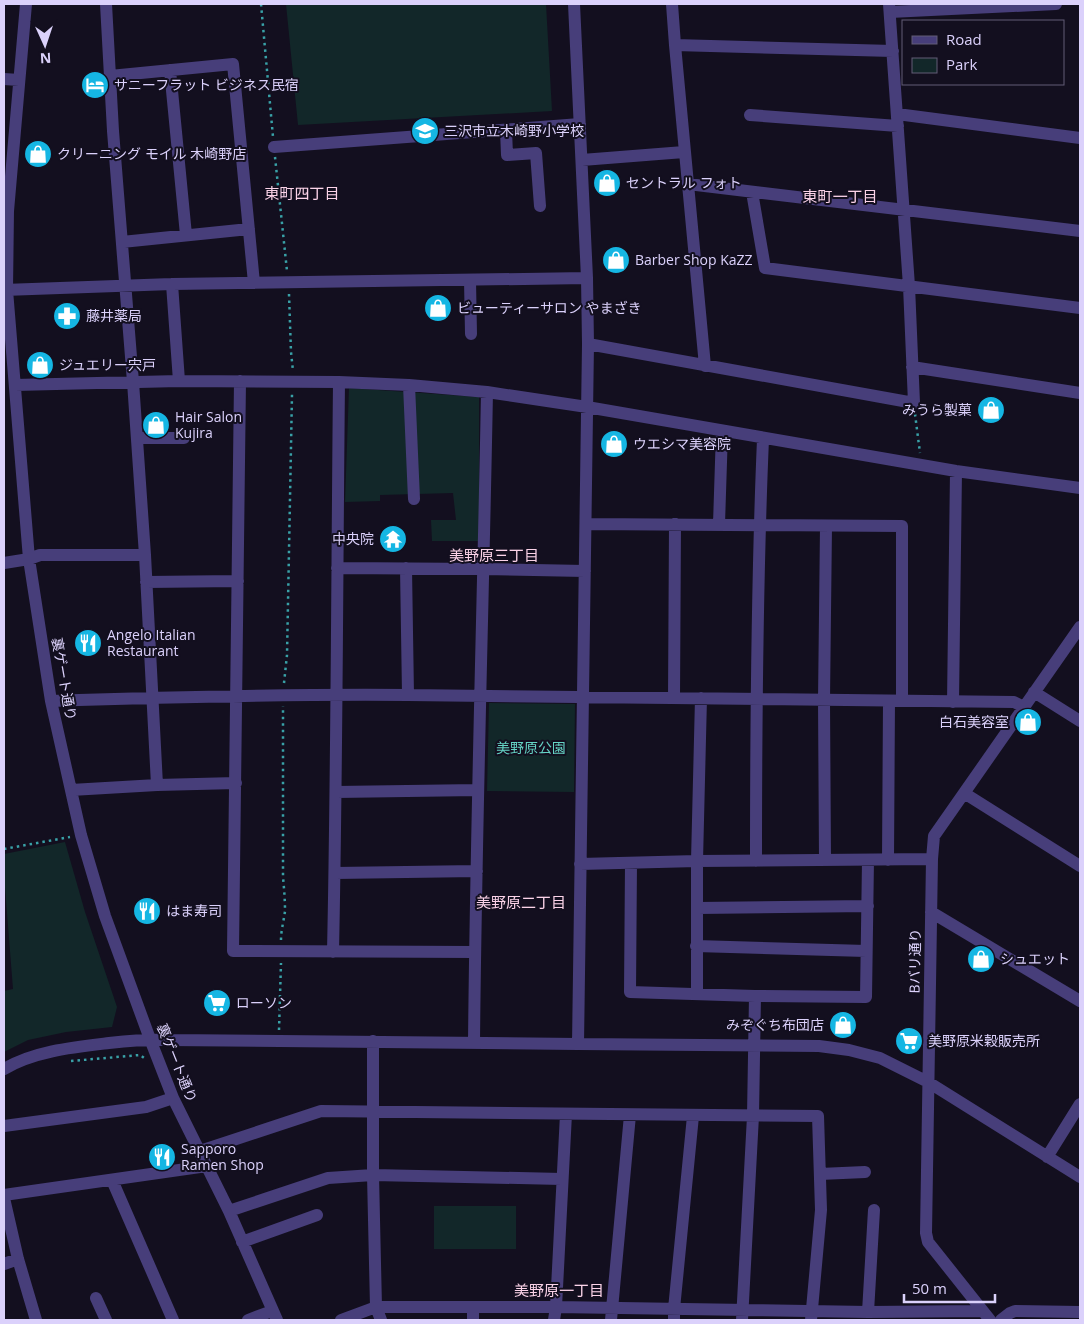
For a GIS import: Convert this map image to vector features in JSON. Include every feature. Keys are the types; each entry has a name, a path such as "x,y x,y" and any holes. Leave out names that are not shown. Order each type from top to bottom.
{"street":[{"name":"裏ゲート通り","path":"26,4 8,212 5,290 30,559 51,701 81,835 105,916 173,1098 229,1211 275,1316"},
{"path":"106,4 145,555 157,786"},
{"path":"574,4 587,278 588,344 578,1044"},
{"path":"672,4 705,366"},
{"path":"588,344 914,403 909,286 897,120 896,47 890,8 944,15 1056,4"},
{"path":"675,45 896,47"},
{"path":"110,76 233,64 254,283"},
{"path":"170,70 186,235"},
{"path":"4,79 19,80"},
{"path":"750,115 897,120 1080,138"},
{"path":"274,147 580,124"},
{"path":"506,130 507,156 536,153 540,206"},
{"path":"582,160 684,152"},
{"path":"688,184 1080,231"},
{"path":"752,192 765,268 1080,308"},
{"path":"122,242 249,229"},
{"path":"5,290 172,284 587,278"},
{"path":"470,280 471,334"},
{"path":"172,284 179,381"},
{"path":"912,367 1080,393"},
{"path":"15,385 179,381 292,381 409,385 487,392 587,407 956,471 1080,488"},
{"path":"240,382 234,951 475,952"},
{"path":"333,952 339,382"},
{"path":"409,385 414,500"},
{"path":"474,1043 487,392"},
{"path":"719,524 722,431"},
{"path":"137,438 184,438"},
{"path":"756,860 759,524 764,438"},
{"path":"953,702 956,471"},
{"path":"586,524 902,526 902,701"},
{"path":"674,698 675,524"},
{"path":"826,526 824,700 826,860"},
{"path":"4,563 30,559 40,555 145,555"},
{"path":"337,568 484,568 585,571"},
{"path":"406,568 408,695"},
{"path":"146,582 238,581"},
{"name":"Bバリ通り","path":"986,1315 928,1242 926,1233 932,859 934,836 1080,627"},
{"path":"1034,692 1080,721"},
{"path":"51,701 408,695 1014,702 1024,706"},
{"path":"697,994 696,946 701,698"},
{"path":"888,860 889,701"},
{"path":"71,790 236,783"},
{"path":"336,792 478,790"},
{"path":"964,793 1080,866"},
{"path":"580,864 698,860 932,859"},
{"path":"632,863 630,992 866,997 868,860"},
{"path":"335,873 476,871"},
{"path":"697,908 868,906"},
{"path":"931,912 1080,1000"},
{"path":"696,946 866,951"},
{"path":"743,1315 753,1116 754,996"},
{"path":"4,1069 13,1063 51,1052 150,1039 819,1046 849,1050 880,1058 928,1082 1080,1178"},
{"path":"373,1041 372,1111 376,1308 381,1320"},
{"path":"4,1126 146,1107 173,1098"},
{"path":"1047,1157 1080,1104"},
{"path":"200,1151 321,1111 818,1116 821,1210 811,1315"},
{"path":"554,1320 566,1114"},
{"path":"611,1314 630,1115"},
{"path":"674,1315 693,1116"},
{"path":"36,1320 18,1259 4,1197 207,1166"},
{"path":"820,1174 865,1172"},
{"path":"229,1211 328,1178 373,1175 562,1178"},
{"path":"112,1180 173,1320"},
{"path":"868,1312 874,1210"},
{"path":"242,1242 317,1215"},
{"path":"4,1264 18,1259"},
{"path":"96,1298 106,1320"},
{"path":"341,1320 376,1308 473,1307 556,1307 611,1314 674,1315 811,1315 868,1312 924,1316 986,1315"},
{"path":"473,1307 473,1320"},
{"path":"1001,1320 1016,1311 1080,1312"},
{"path":"248,1320 275,1316"}],"path":[{"path":"261,4 288,282 290,352 293,371 287,655 283,696 283,877 285,913 281,930 279,1034"},
{"path":"914,403 921,465"},
{"path":"4,849 81,835"},
{"path":"66,1062 140,1055 149,1062 152,1069 160,1065"}],"green space":[{"path":"286,4 546,4 552,111 298,125"},
{"path":"349,388 479,397 479,541 432,541 431,520 456,520 453,493 380,495 380,501 345,502"},
{"name":"美野原公園","path":"489,703 575,704 574,792 487,791"},
{"path":"65,842 85,912 117,1007 112,1027 66,1032 28,1040 4,1052 4,991 13,989 4,854"},
{"path":"434,1206 516,1206 516,1249 434,1249"}],"place":[{"name":"サニーフラット ビジネス民宿","path":"95,85"},
{"name":"三沢市立木崎野小学校","path":"425,131"},
{"name":"クリーニング モイル 木崎野店","path":"38,154"},
{"name":"セントラル フォト","path":"607,183"},
{"name":"Barber Shop KaZZ","path":"616,260"},
{"name":"ビューティーサロン やまざき","path":"438,308"},
{"name":"藤井薬局","path":"67,316"},
{"name":"ジュエリー宍戸","path":"40,365"},
{"name":"みうら製菓","path":"991,410"},
{"name":"Hair Salon Kujira","path":"156,425"},
{"name":"ウエシマ美容院","path":"614,444"},
{"name":"中央院","path":"393,539"},
{"name":"Angelo Italian Restaurant","path":"88,643"},
{"name":"白石美容室","path":"1028,722"},
{"name":"はま寿司","path":"147,911"},
{"name":"シュエット","path":"981,959"},
{"name":"ローソン","path":"217,1003"},
{"name":"みぞぐち布団店","path":"843,1025"},
{"name":"美野原米穀販売所","path":"909,1041"},
{"name":"Sapporo Ramen Shop","path":"162,1157"}],"district":[{"name":"東町四丁目","path":"302,194"},
{"name":"東町一丁目","path":"840,197"},
{"name":"美野原三丁目","path":"494,556"},
{"name":"美野原二丁目","path":"521,903"},
{"name":"美野原一丁目","path":"559,1291"}]}
